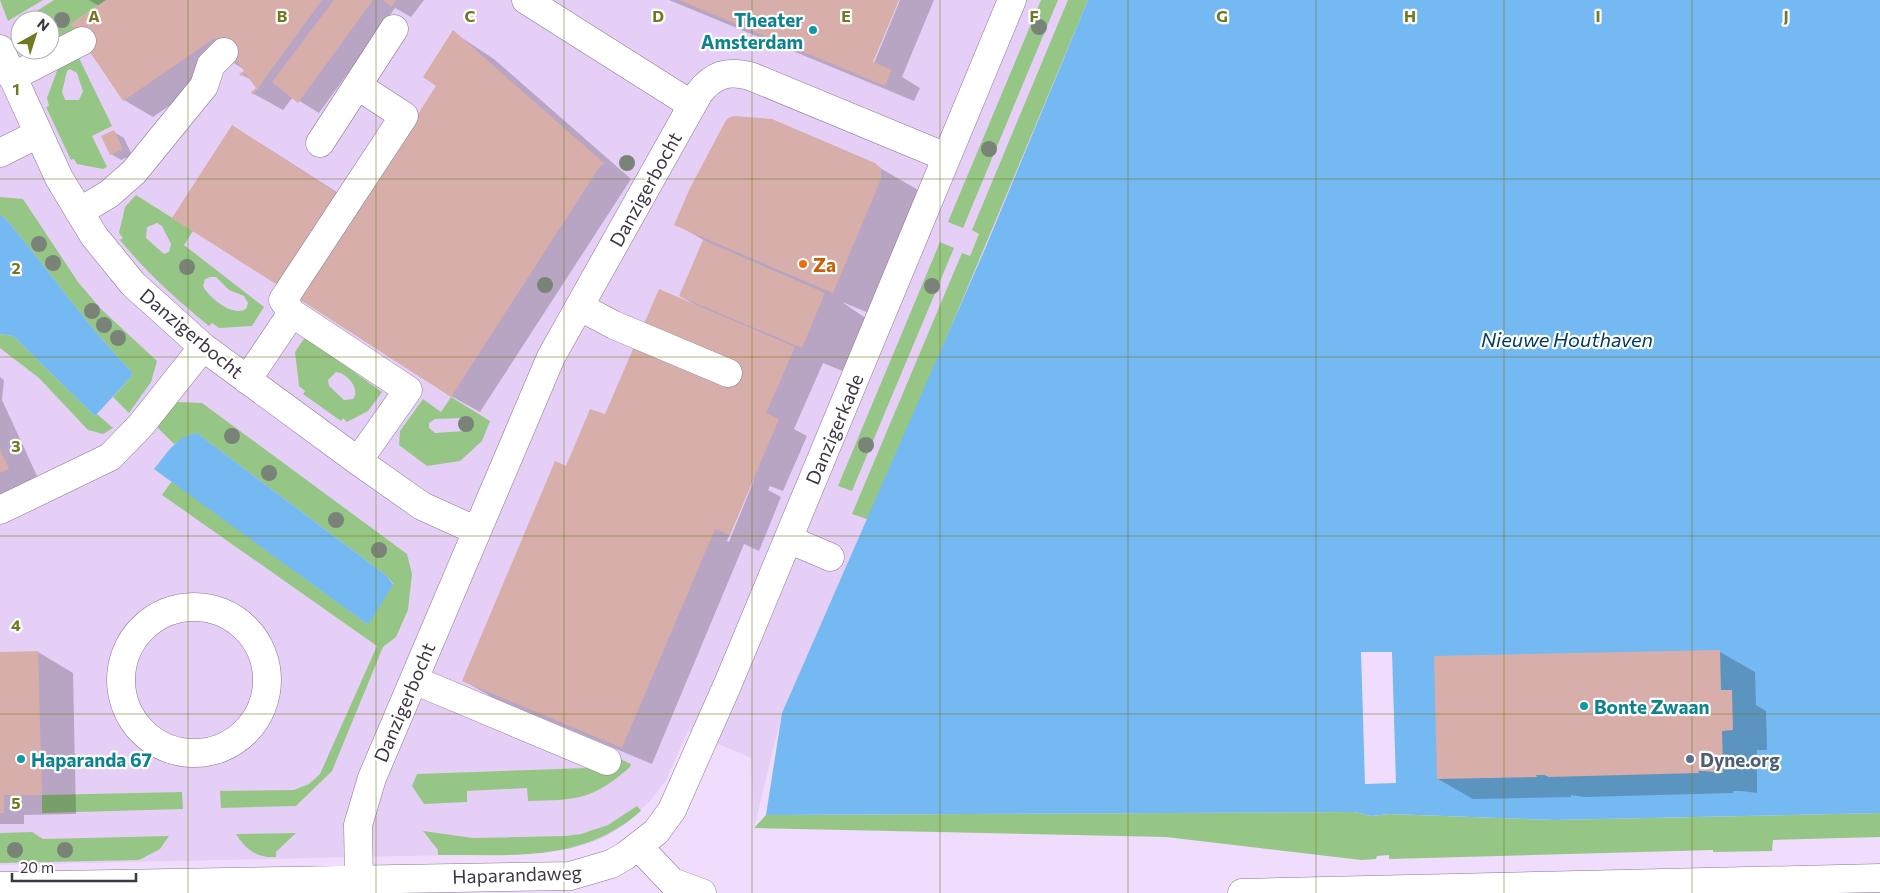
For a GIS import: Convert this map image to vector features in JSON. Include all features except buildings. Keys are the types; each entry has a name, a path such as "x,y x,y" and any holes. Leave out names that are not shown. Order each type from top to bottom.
{"street":[{"path":"526,0 692,105"},
{"name":"Danzigerkade","path":"638,846 656,832 672,810 788,539 1012,0"},
{"path":"320,143 394,29"},
{"path":"12,77 82,41"},
{"name":"Danzigerbocht","path":"0,49 59,178 79,212 112,260 134,284 203,347 358,460 422,506 477,531"},
{"path":"79,212 109,194 134,172 204,86 211,65 224,52"},
{"name":"Danzigerbocht","path":"352,884 358,825 372,778 551,357 692,105 707,82 719,75 735,72 767,83 946,157"},
{"path":"358,86 404,116 283,300 292,312 408,390 358,460"},
{"path":"0,153 38,134"},
{"path":"580,307 614,326 728,373"},
{"path":"247,380 292,312"},
{"path":"0,510 110,457 141,424 203,347"},
{"path":"788,539 830,557"},
{"path":"205,607 225,613 243,625 252,635 265,660 268,681 265,701 256,720 243,736 225,747 198,753 184,753 163,747 146,736 132,720 124,701 121,680 124,659 132,640 146,625 164,613 184,608 205,607"},
{"path":"414,680 607,761"},
{"path":"638,846 672,882 702,893"},
{"name":"Haparandaweg","path":"0,886 203,888 570,876 611,864 638,846"},
{"path":"1242,893 1880,878"}],"shaded area":[{"path":"0,0 1088,0 982,256 782,713 754,828 751,758 688,731 666,780 651,800 627,823 596,841 569,849 539,853 0,865"}],"green space":[{"path":"0,0 43,0 26,10 10,10 10,20 8,21"},
{"path":"54,0 106,0 71,24 76,32 60,39 60,10 38,10"},
{"path":"1041,0 1058,0 963,228 948,222"},
{"path":"1068,0 1088,0 870,520 852,514 962,253 970,256 979,234 972,230"},
{"path":"79,58 112,126 92,136 107,167 103,169 77,164 74,159 71,160 46,107 49,106 47,98 58,68","holes":["70,69 77,73 83,91 79,100 65,100 62,92 67,71"]},
{"path":"136,195 193,231 184,245 264,307 252,326 219,328 212,323 209,326 162,285 120,240 123,238 119,233 125,207","holes":["157,223 162,226 171,244 169,252 164,254 146,238 147,227","216,277 229,290 244,296 248,303 246,309 241,311 228,308 210,296 203,286 205,279"]},
{"path":"0,197 23,199 78,282 101,309 157,361 151,382 129,413 113,397 131,377 132,372 83,316 22,238 6,219 0,215"},
{"path":"940,242 954,248 852,491 838,486"},
{"path":"0,334 13,336 95,416 97,414 113,428 103,434 88,430 39,378 0,348"},
{"path":"305,337 382,392 368,411 347,422 343,418 341,421 303,394 305,391 299,386 295,352","holes":["336,372 352,382 355,391 353,399 344,400 329,386 328,380"]},
{"path":"451,397 490,421 482,441 460,461 427,466 399,445 400,431 423,399 441,412","holes":["463,418 468,424 465,431 435,433 429,428 429,423 435,419"]},
{"path":"176,402 202,403 407,554 412,574 408,610 396,637 383,647 332,771 296,806 221,808 220,791 294,790 309,784 320,774 377,646 162,495 172,481 367,624 393,584 387,576 197,433 189,435 174,444 157,427"},
{"path":"618,758 631,764 630,767 605,786 594,792 572,799 528,801 527,788 467,791 467,802 424,804 412,786 417,774 614,767"},
{"path":"182,792 183,809 42,813 42,795"},
{"path":"637,806 641,811 618,828 594,840 570,848 545,853 519,855 438,855 438,850 423,831 473,838 565,836 581,834 608,825"},
{"path":"1354,812 1371,816 1390,814 1554,820 1880,813 1880,837 1773,840 1772,851 1713,852 1713,850 1389,859 1389,855 1377,856 1376,859 1361,860 1166,837 754,828 766,815"},
{"path":"32,832 43,839 169,836 160,849 139,860 0,863 0,833"},
{"path":"296,833 276,852 276,857 263,856 253,852 248,849 236,834"}],"water":[{"name":"Nieuwe Houthaven","path":"1088,0 1880,0 1880,813 1554,820 1390,814 1371,816 1354,812 766,815 782,713 985,249"},
{"path":"0,215 6,219 22,238 83,316 132,372 131,377 95,416 13,336 0,334"},
{"path":"197,433 387,576 393,585 369,623 367,624 154,469 178,442"}],"pier":[{"path":"1361,652 1392,652 1396,783 1365,784"}],"place":[{"name":"Theater Amsterdam","path":"813,30"},
{"name":"Za","path":"803,264"},
{"name":"Bonte Zwaan","path":"1584,706"},
{"name":"Haparanda 67","path":"21,759"},
{"name":"Dyne.org","path":"1690,759"}]}
